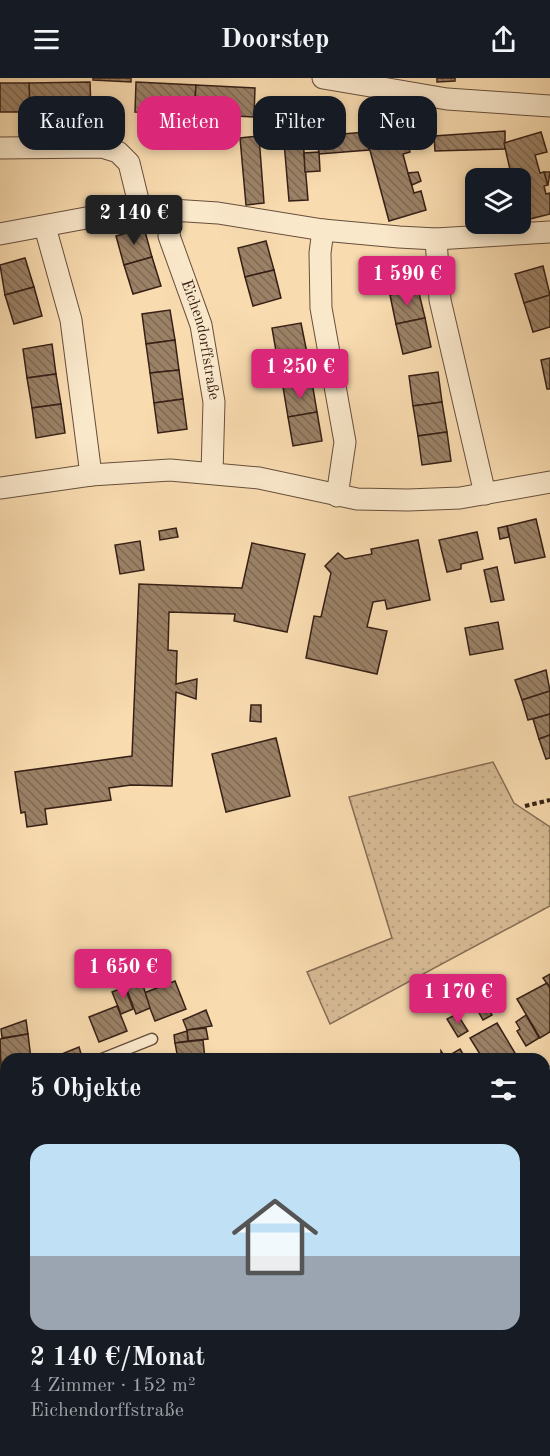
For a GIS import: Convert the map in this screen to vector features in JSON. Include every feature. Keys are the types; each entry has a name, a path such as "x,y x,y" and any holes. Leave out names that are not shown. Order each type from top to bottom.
{"street":[{"path":"323,78 447,99 550,106"},
{"path":"0,148 102,147 118,152 129,163 140,208"},
{"path":"0,234 140,208 218,213 323,230 436,239 549,233"},
{"name":"Eichendorffstraße","path":"171,210 169,236 201,325 212,391 212,472"},
{"path":"45,227 70,320 91,476"},
{"path":"323,230 320,253 321,308 345,442 337,496"},
{"path":"436,239 440,300 485,494"},
{"path":"0,488 91,476 170,470 260,478 337,496 408,500 485,494 550,482"}],"lane":[{"path":"117,1053 152,1039"}],"path":[{"path":"525,807 550,800"}],"green space":[{"path":"493,762 514,803 550,827 550,906 330,1024 307,972 392,938 349,797"}],"building":[{"path":"93,78 131,78 131,82 93,80"},
{"path":"437,78 455,78 455,81 437,82"},
{"path":"90,82 90,96 29,96 29,83"},
{"path":"136,82 196,85 195,96 137,96 137,112 135,112"},
{"path":"0,83 29,83 29,96 18,96 18,112 0,112"},
{"path":"196,85 255,88 253,117 241,116 241,96 195,96"},
{"path":"505,131 505,149 435,151 437,150 437,136"},
{"path":"541,132 547,152 535,155 540,173 544,172 548,185 544,186 546,194 550,193 550,214 531,219 531,168 510,168 504,143"},
{"path":"358,133 358,150 369,150 319,154 319,150 346,150 346,134"},
{"path":"253,137 253,150 260,150 264,203 246,205 241,138"},
{"path":"285,150 304,150 308,200 289,201"},
{"path":"370,150 409,150 410,152 403,154 408,173 414,193 421,191 426,210 389,221"},
{"path":"319,152 320,171 305,172 304,153"},
{"path":"418,172 421,181 412,185 408,173"},
{"path":"544,172 550,172 548,185"},
{"path":"144,228 152,257 124,265 116,236"},
{"path":"266,241 274,270 245,277 238,248"},
{"path":"152,257 161,286 133,294 124,265"},
{"path":"25,258 34,287 5,295 0,265"},
{"path":"543,266 550,295 524,303 515,274"},
{"path":"274,270 281,298 253,306 245,277"},
{"path":"34,287 42,316 14,324 5,295"},
{"path":"418,289 425,318 396,324 390,295"},
{"path":"550,295 550,327 533,332 524,303"},
{"path":"170,310 175,340 146,344 142,314"},
{"path":"425,318 431,347 403,354 396,324"},
{"path":"301,323 307,353 277,357 272,328"},
{"path":"175,340 179,370 150,373 146,344"},
{"path":"52,344 56,374 27,378 23,349"},
{"path":"307,353 312,382 283,387 277,357"},
{"path":"550,358 550,389 547,389 541,360"},
{"path":"179,370 183,399 154,403 150,373"},
{"path":"438,372 442,402 413,406 409,376"},
{"path":"56,374 61,404 32,408 27,378"},
{"path":"312,382 317,412 288,417 283,387"},
{"path":"183,399 187,429 158,433 154,403"},
{"path":"442,402 447,432 418,436 413,406"},
{"path":"61,404 65,433 36,438 32,408"},
{"path":"317,412 322,441 293,446 288,417"},
{"path":"447,432 451,461 422,465 418,436"},
{"path":"536,519 545,557 515,563 507,526"},
{"path":"507,526 509,537 500,539 498,528"},
{"path":"176,528 178,537 160,540 159,531"},
{"path":"477,532 483,559 461,564 461,569 447,572 439,540"},
{"path":"418,540 430,600 387,609 385,600 373,602 367,627 387,631 377,674 306,658 314,616 321,617 331,573 325,566 338,553 345,559 372,554 371,549"},
{"path":"140,541 144,570 120,574 115,545"},
{"path":"252,543 305,554 287,632 234,621 235,614 169,612 168,650 177,651 176,684 197,679 196,699 176,692 172,786 131,785 109,788 111,800 45,809 47,824 27,827 25,812 21,813 15,772 132,756 139,584 242,588"},
{"path":"497,567 504,600 491,602 484,570"},
{"path":"498,622 503,649 470,655 465,628"},
{"path":"546,670 550,691 522,700 515,680"},
{"path":"550,691 550,714 528,720 522,700"},
{"path":"251,705 261,705 261,722 250,721"},
{"path":"550,714 550,735 539,739 533,719"},
{"path":"550,735 550,758 546,759 539,739"},
{"path":"276,738 290,796 226,812 212,754"},
{"path":"550,974 550,988 543,978"},
{"path":"175,981 186,1009 155,1021 144,993"},
{"path":"142,982 150,1008 136,1014 126,987"},
{"path":"547,983 550,988 550,1032 540,1038 517,999"},
{"path":"125,987 133,1009 121,1014 112,992"},
{"path":"481,997 492,1015 483,1020 473,1002"},
{"path":"117,1006 127,1031 99,1042 89,1017"},
{"path":"206,1010 212,1026 187,1030 183,1020"},
{"path":"457,1014 468,1031 458,1037 447,1019"},
{"path":"526,1015 539,1038 526,1046 517,1031 520,1029 516,1022"},
{"path":"26,1020 28,1034 2,1038 1,1029"},
{"path":"497,1023 515,1053 479,1053 470,1038"},
{"path":"206,1028 208,1039 188,1041 187,1030"},
{"path":"187,1031 188,1041 175,1043 174,1035"},
{"path":"28,1034 30,1053 0,1053 0,1039"},
{"path":"203,1040 204,1053 177,1053 175,1043"},
{"path":"79,1047 81,1053 64,1053"}]}
